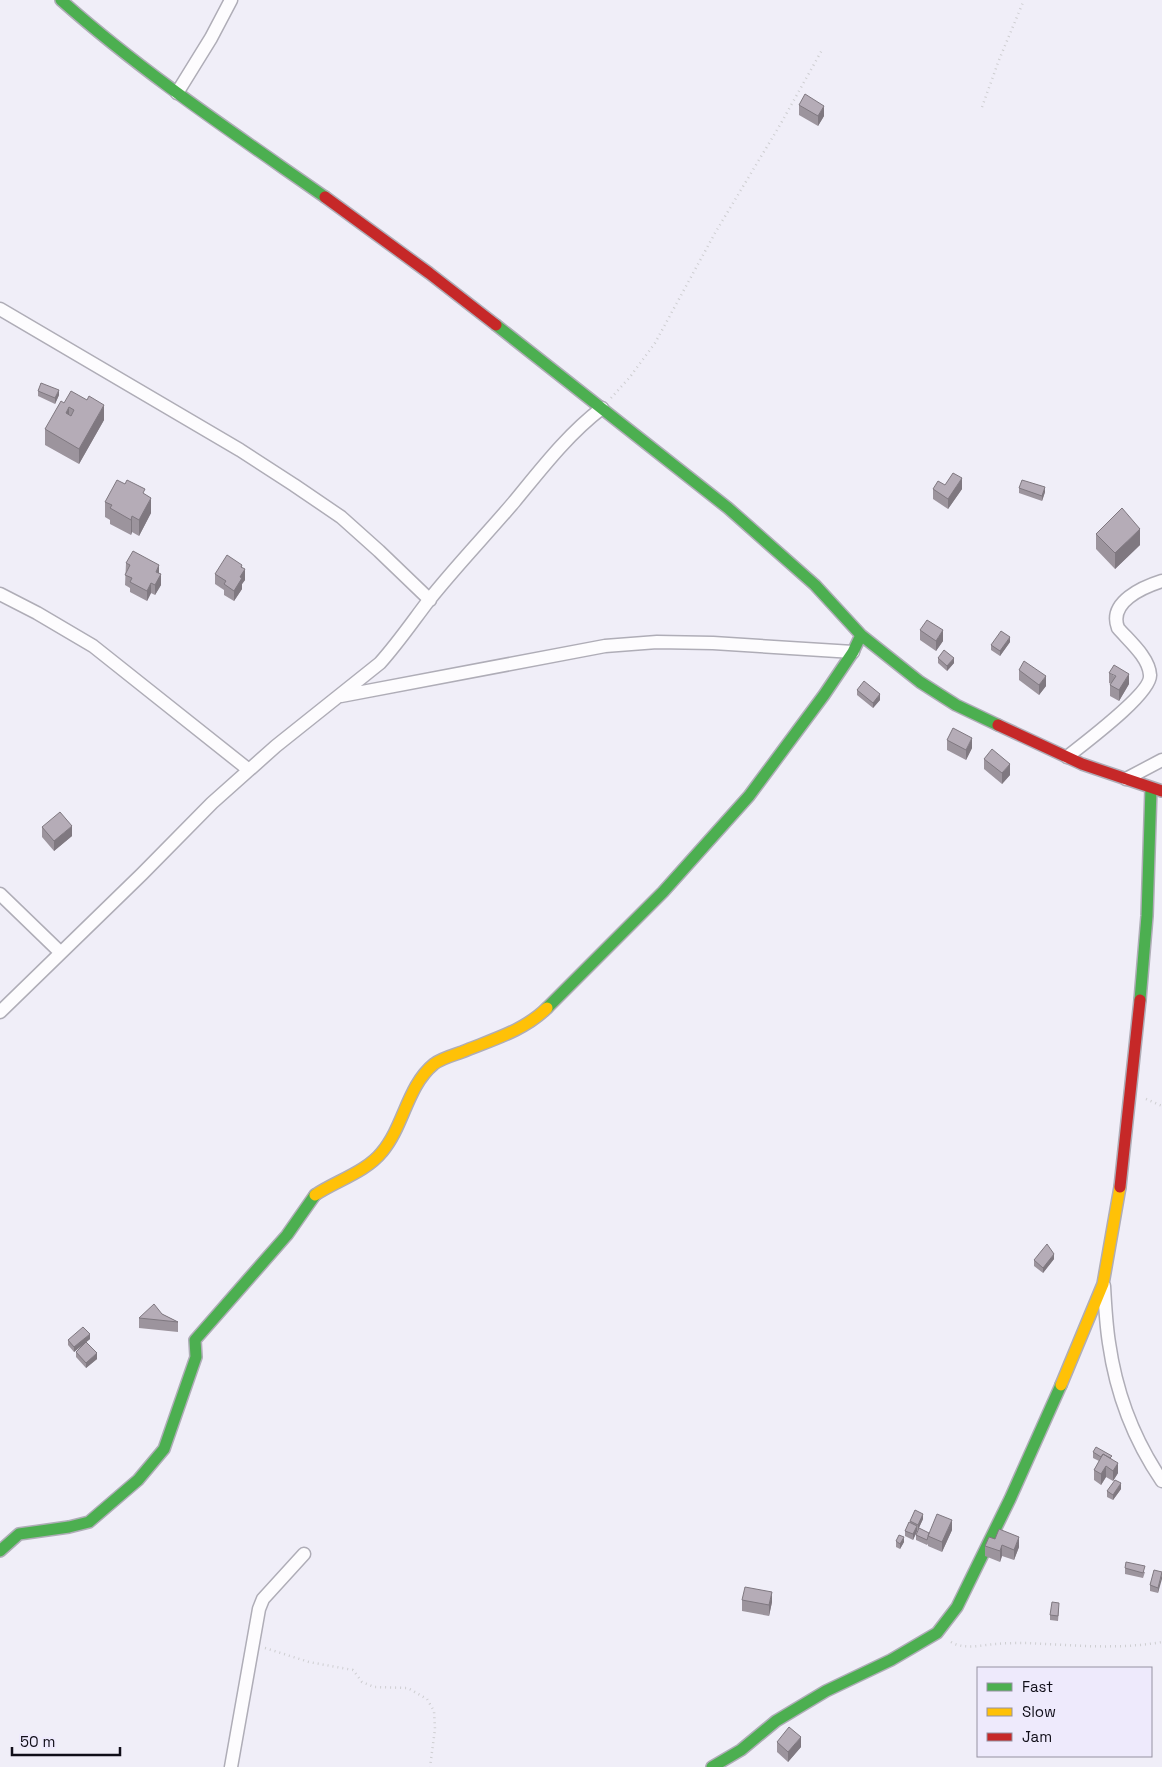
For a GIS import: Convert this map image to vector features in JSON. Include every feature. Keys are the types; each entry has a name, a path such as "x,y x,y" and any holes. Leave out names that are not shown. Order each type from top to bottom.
{"street":[{"path":"61,0 100,35 177,93 384,240 728,508 815,585 861,635 920,682 956,705 1082,764 1157,790 1139,1019 1122,1177 1103,1284 1079,1345 1010,1499 956,1606 946,1623 937,1633 891,1660 826,1691 776,1721 740,1750 712,1767"},
{"path":"177,93 212,38 231,0"},
{"path":"0,309 240,450 294,485 341,517 430,600"},
{"path":"0,1012 212,803 276,746 380,663 430,600 558,448 580,425 602,408"},
{"path":"1067,757 1109,723 1141,694 1150,683 1151,674 1145,659 1115,622 1118,610 1126,600 1138,590 1162,581"},
{"path":"0,594 93,646 249,770"},
{"path":"0,1551 19,1534 69,1527 89,1522 138,1480 164,1448 196,1357 196,1340 286,1235 308,1202 318,1192 357,1172 381,1154 394,1136 415,1088 425,1072 437,1062 510,1034 540,1015 663,892 749,796 824,695 853,652 861,635"},
{"path":"339,697 605,646 657,642 713,642 853,652"},
{"path":"1126,779 1162,760"},
{"path":"0,894 60,952"},
{"path":"1103,1284 1109,1343 1123,1405 1148,1461 1162,1481"},
{"path":"231,1767 252,1644 263,1599 304,1554"}],"path":[{"path":"982,107 998,60 1024,0"},
{"path":"602,408 630,377 655,343 715,233 780,125 822,50"},
{"path":"937,1633 957,1646 1012,1643 1097,1647 1132,1646 1162,1642"},
{"path":"252,1644 309,1662 353,1670 362,1682 374,1687 408,1688 427,1699 434,1711 435,1729 430,1767"}],"building":[{"path":"805,94 824,106 818,116 799,105"},
{"path":"41,383 59,390 55,398 38,391"},
{"path":"71,391 87,400 89,396 104,405 79,449 45,429 61,401 64,403","holes":["69,407 74,410 71,416 66,413"]},
{"path":"953,473 962,478 948,499 933,489 938,481 945,485"},
{"path":"117,480 125,484 127,480 145,489 143,493 151,498 139,520 132,516 131,520 110,508 112,505 105,502"},
{"path":"1022,480 1045,487 1042,496 1019,488"},
{"path":"1122,508 1140,529 1115,553 1096,534"},
{"path":"133,551 159,565 156,572 161,574 155,585 151,583 147,591 130,582 132,578 125,575 130,565 126,563"},
{"path":"227,555 245,569 234,591 224,584 226,581 215,574"},
{"path":"927,620 943,630 936,641 920,630"},
{"path":"1001,631 1010,637 1000,651 991,645"},
{"path":"944,650 954,658 947,666 938,658"},
{"path":"1024,661 1046,676 1039,685 1019,670"},
{"path":"1114,665 1129,674 1119,690 1110,685 1116,676 1109,673"},
{"path":"864,681 880,694 873,703 857,690"},
{"path":"953,728 972,738 966,750 947,740"},
{"path":"992,749 1010,764 1002,773 984,759"},
{"path":"60,812 72,826 54,841 42,827"},
{"path":"1047,1244 1054,1254 1043,1268 1034,1260"},
{"path":"154,1304 162,1314 178,1322 139,1318"},
{"path":"83,1327 90,1334 74,1347 68,1340"},
{"path":"86,1342 97,1353 86,1363 76,1352"},
{"path":"1096,1447 1112,1456 1110,1458 1103,1454 1101,1457 1093,1452"},
{"path":"1103,1454 1118,1463 1113,1471 1106,1466 1101,1474 1094,1470"},
{"path":"1115,1480 1121,1483 1113,1495 1107,1491"},
{"path":"915,1510 923,1514 918,1525 910,1521"},
{"path":"937,1514 952,1520 942,1542 928,1536"},
{"path":"909,1522 917,1526 913,1534 905,1531"},
{"path":"919,1528 929,1533 927,1540 916,1535"},
{"path":"999,1529 1019,1537 1014,1550 1002,1545 1000,1551 985,1546 989,1537 995,1539"},
{"path":"899,1535 904,1537 900,1544 896,1541"},
{"path":"1126,1562 1145,1566 1143,1573 1125,1568"},
{"path":"1154,1570 1162,1572 1158,1588 1150,1585"},
{"path":"745,1587 772,1592 769,1605 742,1600"},
{"path":"1052,1602 1059,1603 1058,1616 1050,1615"},
{"path":"789,1727 801,1737 788,1752 777,1742"}],"traffic: fast":[{"path":"61,0 157,78 325,197"},
{"path":"496,325 728,508 815,585 861,635 920,682 956,705 998,725"},
{"path":"547,1008 663,892 749,796 824,695 853,652 861,635"},
{"path":"1140,1000 1147,916 1151,788"},
{"path":"0,1551 19,1534 69,1527 89,1522 138,1480 164,1449 196,1357 195,1340 287,1235 315,1195"},
{"path":"712,1767 741,1750 776,1721 826,1691 891,1660 937,1633 957,1607 1010,1499 1061,1385"}],"traffic: slow":[{"path":"315,1195 359,1171 382,1152 396,1130 418,1083 434,1064 444,1058 518,1029 547,1008"},
{"path":"1061,1385 1103,1284 1120,1187"}],"traffic: jam":[{"path":"325,197 496,325"},
{"path":"998,725 1082,764 1162,791"},
{"path":"1120,1187 1140,1000"}]}
